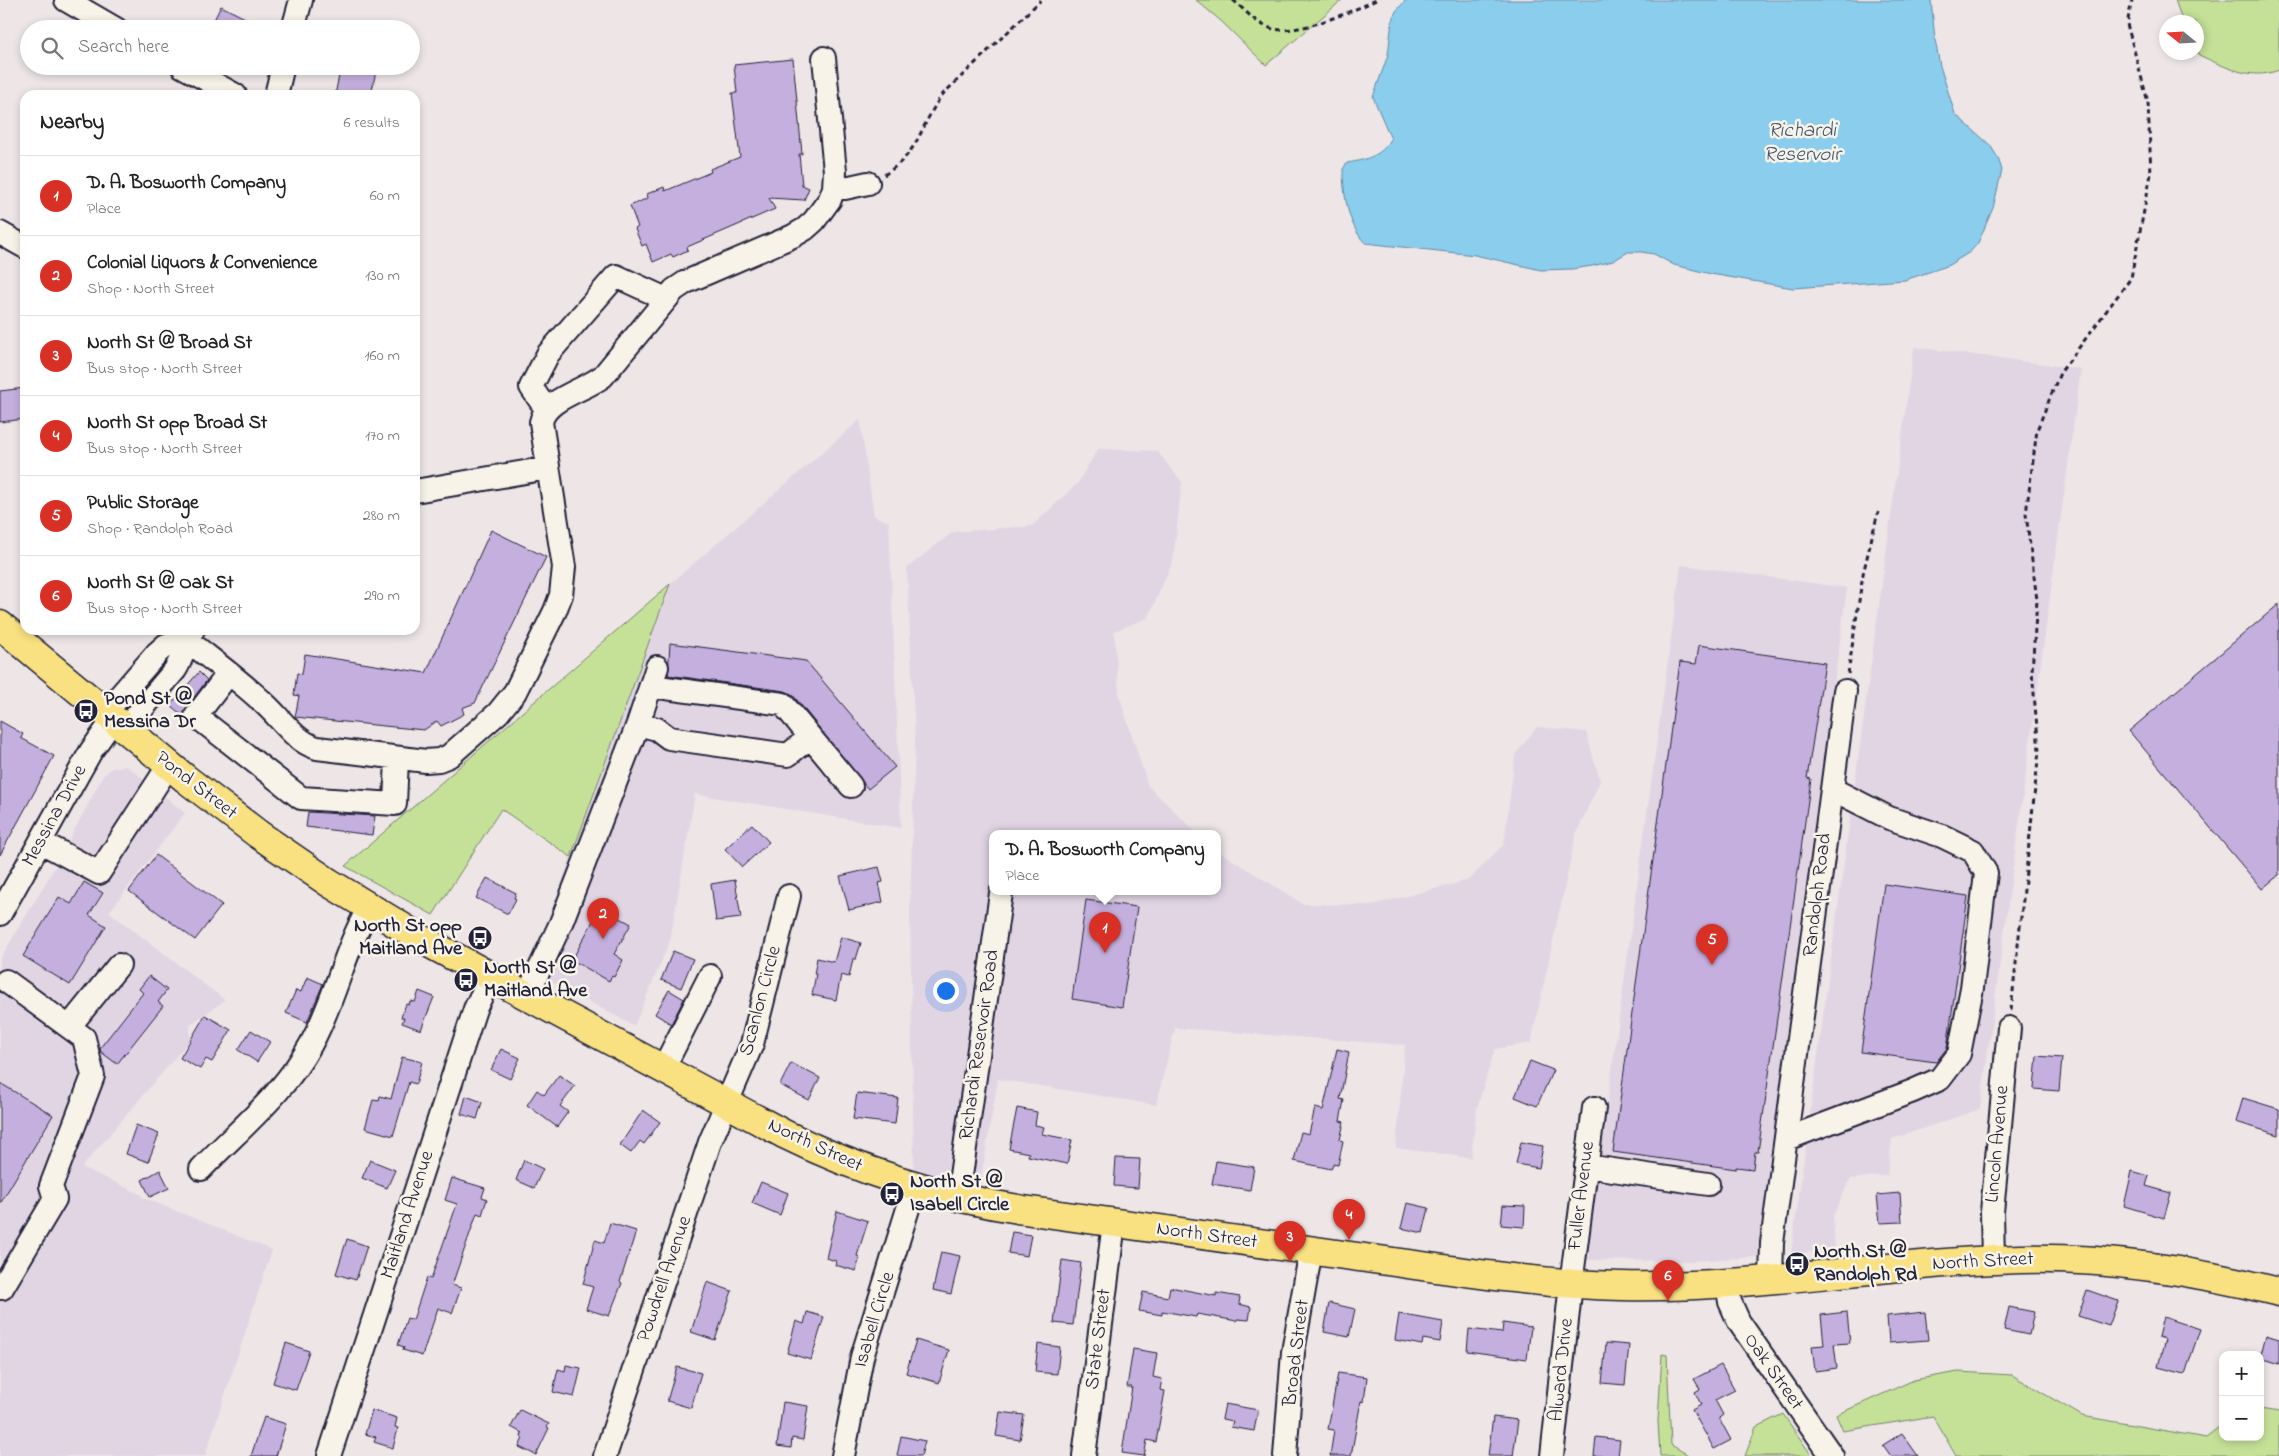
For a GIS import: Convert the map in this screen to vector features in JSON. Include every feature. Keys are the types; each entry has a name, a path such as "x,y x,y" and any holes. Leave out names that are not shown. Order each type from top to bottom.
{"main road":[{"name":"Pond Street","path":"0,625 169,766 236,818 328,882"},
{"name":"North Street","path":"328,882 369,908 527,996 726,1103 828,1155 877,1174 958,1197 1001,1206 1114,1223 1480,1274 1571,1284 1670,1286 1771,1280 1907,1266 1993,1260 2053,1259 2131,1264 2184,1272 2279,1292"}],"street":[{"path":"66,0 100,20"},
{"path":"295,20 301,0"},
{"path":"191,635 228,673 267,706 308,746 426,762 438,760 449,756 498,713 515,692 555,611 563,580 564,567 541,422 546,409 603,376 674,290 686,282 793,236 805,229 822,211 834,188 835,171 824,58"},
{"path":"198,75 226,90"},
{"path":"277,90 282,75"},
{"path":"834,188 845,188 868,183"},
{"path":"0,233 20,244"},
{"path":"546,409 531,387 548,354 616,276 666,300"},
{"path":"420,490 548,468"},
{"name":"Messina Drive","path":"0,914 91,751 114,721 175,670 180,662 190,635"},
{"path":"228,673 196,716 301,798 395,804 397,758"},
{"path":"527,996 561,923 638,724 654,676 783,704 851,786"},
{"name":"Randolph Road","path":"1771,1280 1772,1243 1845,692"},
{"path":"638,724 657,729 669,738 788,754 810,736"},
{"path":"41,842 98,873 169,766"},
{"path":"1786,1139 1940,1079 1959,1054 1972,988 1986,873 1973,851 1942,836 1889,818 1832,789"},
{"name":"Richardi Reservoir Road","path":"958,1197 1001,895"},
{"name":"Scanlon Circle","path":"726,1103 752,1044 789,896"},
{"path":"201,1170 234,1134 268,1103 304,1057 330,1006 355,936 369,908"},
{"path":"69,1027 119,965"},
{"name":"Maitland Avenue","path":"329,1456 476,1009 491,976"},
{"path":"663,1069 710,976"},
{"path":"0,1288 2,1288 55,1199 51,1186 93,1076 84,1038 2,983"},
{"name":"Lincoln Avenue","path":"1993,1260 1992,1212 2009,1028"},
{"name":"Powdrell Avenue","path":"605,1456 710,1142 726,1103"},
{"name":"Fuller Avenue","path":"1571,1284 1594,1108"},
{"path":"1586,1166 1708,1184"},
{"name":"Isabell Circle","path":"843,1456 862,1357 915,1186"},
{"name":"State Street","path":"1084,1456 1114,1223"},
{"name":"Broad Street","path":"1285,1456 1293,1352 1311,1250"},
{"name":"Oak Street","path":"1727,1283 1730,1302 1739,1322 1832,1456"},
{"name":"Alward Drive","path":"1552,1456 1571,1284"}],"path":[{"path":"868,183 885,174 904,158 918,140 931,112 943,94 1041,0"},
{"path":"1233,0 1262,24 1287,32 1346,13 1376,0"},
{"path":"2009,1028 2039,751 2032,671 2037,600 2026,514 2036,430 2060,373 2131,278 2151,174 2148,102 2127,24 2132,0"},
{"path":"1845,692 1863,574 1878,512"}],"shaded area":[{"path":"1914,347 2081,369 1980,1109 1892,1139 1887,1175 1850,1179 1833,1216 1835,1249 1791,1254"},
{"path":"860,420 874,516 889,522 901,828 695,794 670,941 634,1026 530,970 670,584"},
{"path":"1098,449 1157,451 1182,482 1173,561 1148,618 1114,631 1119,695 1148,786 1194,830 989,830 989,895 1221,895 1221,853 1303,904 1372,905 1469,880 1504,844 1515,755 1537,727 1586,732 1600,781 1576,834 1531,1043 1495,1049 1477,1108 1471,1158 1396,1148 1405,1045 1175,1028 1156,1105 998,1079 979,1189 914,1174 910,909 915,739 907,568 953,532 1032,526 1077,484"},
{"path":"1681,565 1847,588 1757,1257 1689,1261 1586,1260"},
{"path":"125,766 185,813 109,912 225,1000 190,1025 190,1040 82,1167 142,1195 142,1197 272,1250 205,1456 0,1456 0,959 55,867 103,776 112,768"}],"green space":[{"path":"1196,0 1342,0 1266,65 1221,21"},
{"path":"2175,0 2279,0 2279,70 2269,73 2248,73 2228,68 2204,57 2204,15 2180,15"},
{"path":"670,584 571,857 501,809 433,915 345,866"},
{"path":"1662,1354 1667,1355 1671,1445 1690,1456 1660,1456 1658,1421"},
{"path":"1958,1372 2012,1375 2082,1416 2206,1438 2219,1428 2219,1441 2264,1441 2264,1410 2279,1412 2279,1456 1956,1456 1933,1416 1843,1431 1836,1415 1914,1380"},
{"path":"1783,1414 1812,1456 1745,1456 1756,1427"}],"water":[{"name":"Richardi Reservoir","path":"1406,0 1931,0 1940,66 1955,114 1990,145 1998,158 2002,170 1993,208 1978,243 1970,252 1947,266 1905,280 1793,288 1711,274 1674,265 1654,254 1641,252 1628,252 1613,261 1592,266 1541,270 1475,255 1365,243 1354,227 1348,208 1343,169 1347,163 1366,159 1383,150 1391,139 1373,97 1388,55 1392,21 1396,11"}],"building":[{"path":"221,6 249,20 214,20"},
{"path":"793,59 802,154 799,154 802,185 809,188 804,200 769,198 775,209 687,247 688,250 673,257 671,254 653,262 646,244 642,246 635,229 638,227 630,206 648,198 647,194 664,187 665,191 711,172 710,169 740,157 732,93 737,93 734,65"},
{"path":"339,75 375,75 372,90 336,90"},
{"path":"20,389 20,420 0,422 0,391"},
{"path":"491,530 546,557 475,703 462,708 464,714 441,726 437,721 424,730 295,717 299,696 294,695 297,673 302,674 305,654 426,673"},
{"path":"2279,604 2279,875 2262,889 2129,731"},
{"path":"670,643 806,661 895,767 868,789 793,695 785,691 668,675"},
{"path":"1699,645 1825,663 1807,778 1811,779 1758,1152 1755,1152 1753,1169 1736,1167 1736,1169 1613,1152 1680,662 1696,664"},
{"path":"199,672 207,680 186,708 183,716 170,705"},
{"path":"0,721 23,734 21,738 54,756 0,855"},
{"path":"308,812 375,816 372,835 306,827"},
{"path":"752,824 769,842 742,867 725,849"},
{"path":"156,855 222,905 195,940 129,891"},
{"path":"879,867 883,882 879,883 883,902 849,910 840,876"},
{"path":"487,878 516,893 514,898 516,899 508,914 476,898"},
{"path":"735,880 741,918 716,921 711,884"},
{"path":"84,882 103,893 89,915 106,926 70,985 23,956 59,897 71,904"},
{"path":"1884,884 1968,896 1947,1048 1936,1062 1861,1052"},
{"path":"1086,900 1137,907 1122,1007 1072,999"},
{"path":"604,909 631,924 614,954 623,960 614,977 612,976 609,981 572,960 593,921 596,923"},
{"path":"841,937 861,943 856,959 853,959 849,977 841,975 836,1000 812,995 817,958 834,962"},
{"path":"673,951 693,959 681,988 661,980"},
{"path":"149,976 167,990 158,1002 163,1006 117,1064 101,1052 100,1048 143,993 139,989"},
{"path":"307,977 323,984 307,1022 286,1013 296,990 301,992"},
{"path":"669,990 684,999 671,1024 655,1014"},
{"path":"419,991 434,997 421,1030 402,1023 404,1018 401,1017 406,1004 409,1005 410,1001 415,1002"},
{"path":"205,1015 231,1030 212,1062 206,1059 200,1069 180,1058"},
{"path":"251,1030 270,1042 257,1062 238,1050"},
{"path":"501,1049 520,1058 510,1079 491,1070"},
{"path":"1337,1049 1349,1052 1340,1099 1344,1100 1340,1121 1344,1122 1340,1140 1343,1141 1338,1165 1333,1164 1331,1169 1294,1161 1301,1132 1309,1134 1315,1108 1323,1110"},
{"path":"2037,1056 2062,1058 2059,1091 2034,1089"},
{"path":"402,1057 422,1062 416,1084 409,1082 393,1136 365,1128 373,1100 379,1101 380,1096 391,1099"},
{"path":"1530,1061 1553,1070 1537,1106 1515,1097"},
{"path":"791,1063 820,1078 809,1100 780,1085"},
{"path":"559,1075 575,1086 560,1106 568,1112 557,1127 527,1105 537,1090 544,1095"},
{"path":"0,1083 53,1115 0,1204"},
{"path":"857,1093 898,1098 895,1124 853,1119"},
{"path":"466,1096 482,1102 477,1119 461,1114"},
{"path":"2243,1098 2279,1109 2279,1135 2236,1122"},
{"path":"1017,1108 1037,1112 1035,1125 1044,1127 1042,1134 1072,1140 1067,1164 1028,1156 1029,1153 1009,1149"},
{"path":"643,1110 660,1122 644,1144 640,1141 631,1153 620,1145"},
{"path":"136,1125 159,1134 148,1162 126,1154"},
{"path":"1521,1142 1543,1146 1539,1168 1516,1164"},
{"path":"1116,1158 1140,1159 1138,1188 1114,1186"},
{"path":"370,1160 395,1170 387,1188 362,1178"},
{"path":"524,1160 543,1169 534,1188 516,1180"},
{"path":"1216,1161 1254,1167 1250,1190 1212,1184"},
{"path":"160,1170 169,1188 150,1197 142,1180"},
{"path":"2132,1171 2149,1176 2146,1186 2171,1193 2164,1218 2124,1206"},
{"path":"452,1178 485,1188 482,1197 487,1199 482,1215 477,1213 452,1285 461,1288 452,1313 438,1308 422,1356 403,1350 404,1347 398,1345 407,1318 413,1320 427,1277 431,1279 457,1204 445,1200"},
{"path":"761,1182 788,1193 780,1215 752,1203"},
{"path":"1900,1193 1902,1222 1880,1223 1877,1195"},
{"path":"1407,1203 1429,1208 1423,1233 1401,1228"},
{"path":"1503,1205 1525,1206 1524,1227 1501,1225"},
{"path":"837,1211 868,1221 857,1256 860,1257 856,1271 835,1265 836,1261 826,1258"},
{"path":"610,1223 636,1231 620,1282 622,1283 609,1316 586,1309 593,1287 583,1284 595,1240 604,1243"},
{"path":"1012,1232 1031,1235 1027,1256 1008,1253"},
{"path":"347,1239 367,1246 356,1280 336,1274"},
{"path":"941,1252 960,1256 951,1294 933,1290"},
{"path":"1062,1260 1081,1263 1073,1325 1054,1323"},
{"path":"707,1282 732,1291 715,1340 691,1332"},
{"path":"1170,1287 1216,1296 1216,1293 1240,1297 1239,1304 1251,1307 1249,1320 1237,1319 1237,1321 1197,1314 1196,1317 1162,1311 1162,1315 1139,1311 1143,1292 1168,1297"},
{"path":"2087,1290 2118,1301 2109,1326 2078,1316"},
{"path":"1329,1303 1355,1309 1349,1337 1324,1332"},
{"path":"2009,1307 2034,1312 2029,1335 2004,1330"},
{"path":"807,1312 824,1317 811,1360 787,1353 796,1321 804,1324"},
{"path":"1847,1312 1850,1343 1834,1344 1837,1368 1815,1371 1812,1346 1824,1345 1821,1315"},
{"path":"1925,1312 1928,1340 1889,1343 1887,1316"},
{"path":"1399,1314 1443,1322 1440,1342 1423,1339 1422,1345 1395,1340"},
{"path":"2163,1317 2200,1329 2185,1374 2158,1367 2165,1339 2158,1337"},
{"path":"1503,1323 1531,1327 1527,1359 1467,1351 1469,1329 1502,1333"},
{"path":"2266,1335 2279,1339 2279,1364 2264,1359 2264,1351 2262,1351"},
{"path":"916,1340 949,1350 939,1383 906,1373"},
{"path":"286,1343 309,1351 296,1390 273,1383"},
{"path":"1606,1343 1629,1345 1625,1385 1602,1383"},
{"path":"1038,1344 1060,1347 1057,1374 1035,1372"},
{"path":"1133,1349 1157,1353 1153,1377 1162,1379 1160,1390 1165,1391 1156,1442 1147,1440 1144,1456 1122,1453 1132,1387 1127,1387"},
{"path":"566,1365 581,1368 574,1397 553,1392 558,1369 565,1371"},
{"path":"1721,1365 1735,1390 1715,1400 1723,1415 1719,1418 1731,1440 1714,1449 1692,1410 1701,1405 1695,1392 1700,1389 1694,1379"},
{"path":"677,1367 701,1373 691,1408 667,1401"},
{"path":"1338,1373 1367,1377 1364,1402 1361,1401 1351,1456 1330,1456 1334,1430 1328,1429"},
{"path":"783,1402 808,1406 803,1440 792,1438 791,1448 777,1446"},
{"path":"1225,1404 1258,1410 1254,1431 1231,1427 1233,1421 1222,1419"},
{"path":"372,1410 397,1418 395,1427 398,1428 393,1448 374,1442 376,1437 365,1434"},
{"path":"520,1410 549,1424 547,1427 549,1428 536,1455 519,1447 523,1438 521,1437 522,1433 511,1427"},
{"path":"1000,1412 1024,1415 1020,1440 996,1436"},
{"path":"264,1417 286,1424 276,1456 251,1456"},
{"path":"1493,1417 1518,1420 1513,1456 1488,1456"},
{"path":"1902,1433 1918,1456 1891,1456 1883,1445"},
{"path":"901,1436 925,1441 921,1456 897,1456"},
{"path":"1596,1437 1620,1440 1618,1456 1594,1456"}],"place":[{"name":"Pond St @ Messina Dr","path":"86,711"},
{"name":"North St opp Maitland Ave","path":"480,938"},
{"name":"Colonial Liquors & Convenience","path":"603,939"},
{"name":"D. A. Bosworth Company","path":"1105,953"},
{"name":"Public Storage","path":"1712,965"},
{"name":"North St @ Maitland Ave","path":"466,980"},
{"name":"North St @ Isabell Circle","path":"892,1194"},
{"name":"North St opp Broad St","path":"1349,1240"},
{"name":"North St @ Broad St","path":"1290,1262"},
{"name":"North St @ Randolph Rd","path":"1797,1264"},
{"name":"North St @ Oak St","path":"1668,1301"}]}
